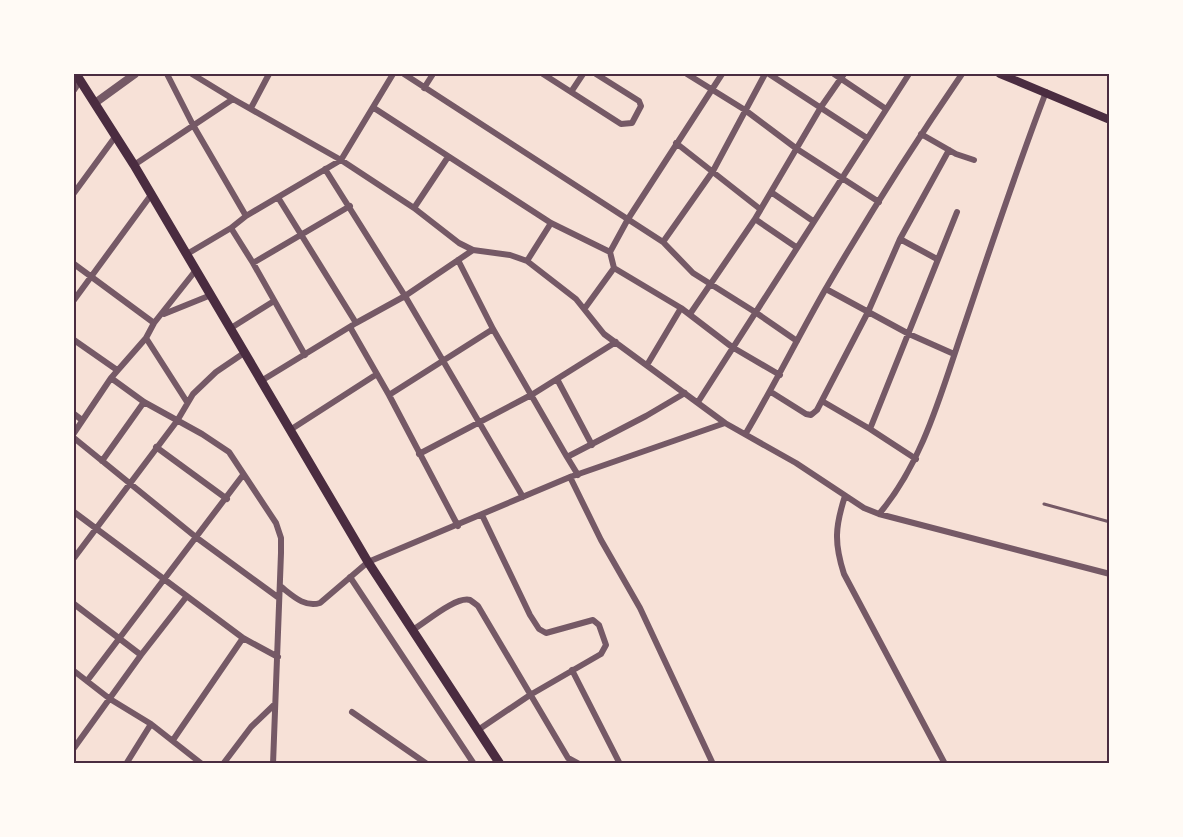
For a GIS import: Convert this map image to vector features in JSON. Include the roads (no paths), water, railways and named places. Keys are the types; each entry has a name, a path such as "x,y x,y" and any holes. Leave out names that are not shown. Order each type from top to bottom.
{"main road":[{"path":"1000,74 1110,120"},
{"path":"78,77 134,165 368,562 501,764"}],"street":[{"path":"95,103 135,74"},
{"path":"167,74 193,125 246,216"},
{"path":"192,74 341,160 414,208 459,243 473,250 510,255 527,261 558,283 585,308 604,334 725,423 796,463 864,508 879,514 1110,574"},
{"path":"250,108 269,74"},
{"path":"186,254 341,160 375,108 393,74"},
{"path":"404,74 663,242 693,273 797,341"},
{"path":"423,88 433,74"},
{"path":"543,74 621,124 632,123 641,106 639,101 596,74"},
{"path":"571,92 583,74"},
{"path":"687,74 745,110 797,149 879,202"},
{"path":"722,74 628,219 610,252 614,268 681,308 732,347 780,375"},
{"path":"663,242 713,171 767,74 867,138"},
{"path":"834,74 843,76 886,109"},
{"path":"698,402 909,74"},
{"path":"746,433 771,392 826,289 921,134 962,74"},
{"path":"690,314 755,219 821,107 843,76"},
{"path":"74,90 78,77"},
{"path":"879,514 894,495 916,459 1020,158 1046,92"},
{"path":"134,165 233,99"},
{"path":"375,108 551,223 610,252"},
{"path":"921,134 949,150 974,160"},
{"path":"74,194 115,137"},
{"path":"676,143 760,209"},
{"path":"771,392 809,415 814,414 868,312 900,239 949,150"},
{"path":"414,208 448,157"},
{"path":"325,170 350,206 405,296 478,424 523,497"},
{"path":"771,192 813,221"},
{"path":"74,300 151,195"},
{"path":"279,198 356,322"},
{"path":"253,263 350,206"},
{"path":"870,429 957,212"},
{"path":"755,219 796,247"},
{"path":"527,261 551,223"},
{"path":"231,228 305,355"},
{"path":"900,239 937,259"},
{"path":"261,381 356,322 405,296 473,250"},
{"path":"458,260 493,328 578,475"},
{"path":"74,264 154,323"},
{"path":"585,308 614,268"},
{"path":"74,433 111,378 146,338 154,323 196,270"},
{"path":"826,289 909,334 954,354"},
{"path":"162,314 211,295"},
{"path":"231,328 274,301"},
{"path":"647,365 681,308"},
{"path":"350,327 389,395 458,526"},
{"path":"389,395 493,328"},
{"path":"146,338 187,402"},
{"path":"74,340 117,370"},
{"path":"419,454 533,394 616,342"},
{"path":"74,558 177,420 199,386 244,353"},
{"path":"290,430 377,374"},
{"path":"111,378 144,402 224,448 235,460 279,531 280,586 273,764"},
{"path":"557,379 592,444"},
{"path":"567,457 685,393"},
{"path":"822,400 916,459"},
{"path":"102,460 144,402"},
{"path":"74,414 82,420"},
{"path":"280,586 301,602 315,605 325,600 368,562 570,477 725,423"},
{"path":"74,438 196,538 279,598"},
{"path":"156,447 227,499"},
{"path":"87,681 243,475"},
{"path":"570,477 601,540 640,608 713,764"},
{"path":"845,496 837,519 837,551 844,574 945,764"},
{"path":"74,512 243,638 278,657"},
{"path":"478,730 530,695 601,654 606,641 597,622 588,620 550,634 539,629 482,515"},
{"path":"350,577 474,764"},
{"path":"74,748 187,596"},
{"path":"414,629 461,600 470,600 478,606 568,758 579,764"},
{"path":"74,604 141,655"},
{"path":"173,740 243,638"},
{"path":"572,670 620,764"},
{"path":"74,671 110,699 151,724 202,764"},
{"path":"223,764 251,727 275,704"},
{"path":"352,712 427,764"},
{"path":"126,764 151,724"}],"lane":[{"path":"1044,504 1109,520"}]}
